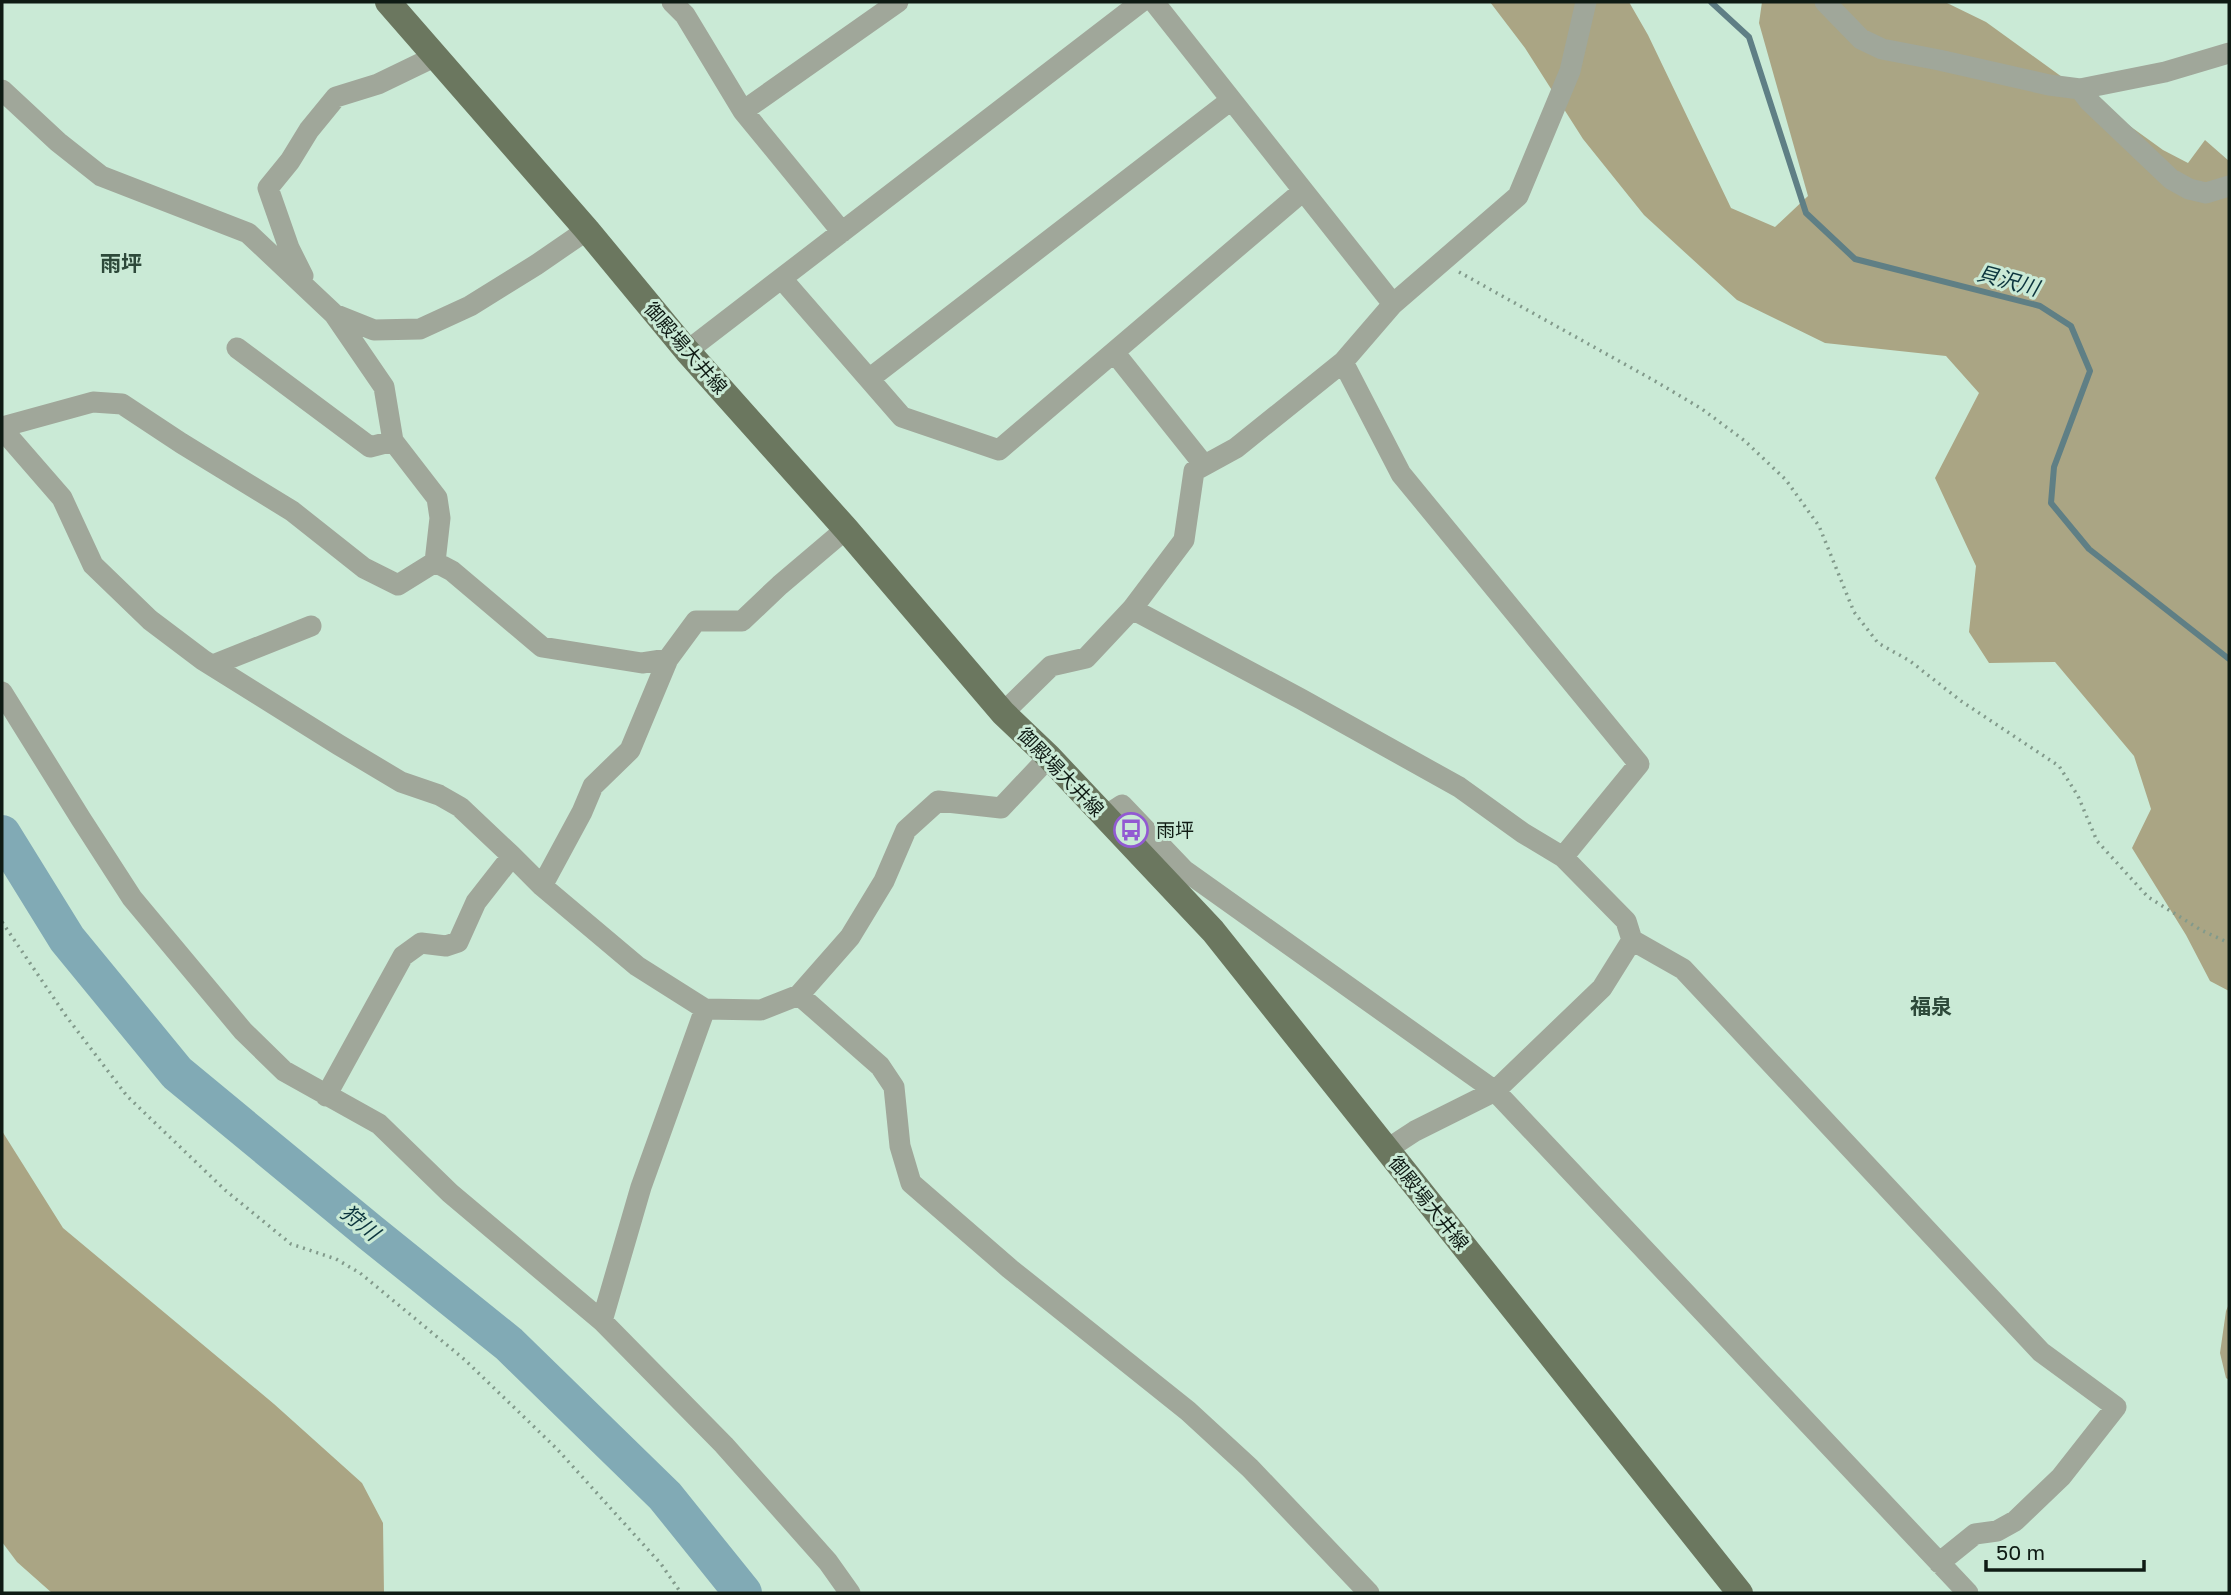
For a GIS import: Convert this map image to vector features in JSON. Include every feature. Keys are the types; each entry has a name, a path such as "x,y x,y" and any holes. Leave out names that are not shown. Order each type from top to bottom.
{"main road":[{"name":"御殿場大井線","path":"388,2 587,230 687,351 846,528 1003,713 1049,757 1213,931 1740,1593"}],"street":[{"path":"743,111 898,2"},
{"path":"687,351 1141,2"},
{"path":"1154,2 1393,304"},
{"path":"1003,713 1051,666 1086,657 1132,609 1184,540 1194,471 1236,448 1343,362 1393,304 1518,196 1570,71 1586,2"},
{"path":"1825,2 1861,39 1882,49 2049,85 2080,89 2165,72 2229,53"},
{"path":"686,6 743,111 842,232"},
{"path":"311,292 289,248 268,188 336,97 378,84 436,56"},
{"path":"2080,89 2090,102 2171,179 2189,190 2206,193 2229,186"},
{"path":"2,90 58,142 101,176 248,233 334,314 384,387 393,441 437,498 440,518 435,562"},
{"path":"869,379 1231,100"},
{"path":"782,279 902,417 999,450 1303,191"},
{"path":"334,314 374,330 420,329 470,306 587,230"},
{"path":"236,348 370,447 393,441"},
{"path":"1114,352 1204,466"},
{"path":"1343,362 1401,474 1639,764 1563,857"},
{"path":"435,562 398,585 364,568 292,511 122,404 93,402 2,428 62,498 93,565 150,620 213,665 401,782 439,795 460,807 542,886 637,966 705,1009 761,1010 799,995 850,937 884,881 906,830 938,800 1001,808 1049,757"},
{"path":"542,886 593,786 630,750 668,659 696,621 742,621 846,528"},
{"path":"435,562 452,571 542,648 642,663 668,659"},
{"path":"1132,609 1459,787 1523,833 1563,857 1626,921 1632,940 1683,968 2041,1352 2116,1407 2061,1477 2015,1521 1997,1531 1975,1534 1939,1563"},
{"path":"213,665 311,626"},
{"path":"2,692 141,909 243,1031 284,1071 379,1124 450,1193 602,1321 724,1445 828,1562 850,1593"},
{"path":"1105,816 1122,805 1184,870 1495,1091 1968,1593"},
{"path":"326,1096 403,956 421,943 446,946 458,942 475,902 512,856"},
{"path":"1387,1150 1415,1131 1495,1091 1602,988 1632,940"},
{"path":"799,995 880,1066 894,1087 900,1146 911,1184 1009,1268 1188,1411 1250,1468 1369,1593"},
{"path":"602,1321 640,1187 705,1009"}],"path":[{"path":"1442,263 1655,381 1702,409 1745,441 1786,480 1819,527 1854,612 1878,643 1910,661 1961,701 2059,766 2078,796 2097,841 2148,897 2201,930 2229,943"},
{"path":"2,922 66,1016 127,1097 225,1190 291,1244 336,1259 360,1273 465,1360 557,1449 661,1564 681,1593"}],"shaded area":[{"path":"1490,2 1629,2 1648,35 1731,208 1775,227 1808,196 1759,23 1762,2 1945,2 1986,22 2163,150 2188,163 2205,140 2229,161 2229,991 2210,981 2186,935 2132,848 2151,809 2134,756 2055,662 1989,663 1969,632 1976,566 1935,478 1979,393 1946,356 1825,343 1737,300 1644,215 1583,139 1525,48"},
{"path":"2,1131 63,1228 274,1404 362,1483 383,1523 384,1593 52,1593 17,1562 2,1542"},
{"path":"2229,1304 2229,1380 2226,1378 2220,1353"}],"waterway":[{"name":"貝沢川","path":"1711,2 1749,37 1806,213 1855,259 2040,306 2071,326 2090,371 2054,467 2051,503 2089,549 2229,659"},
{"name":"狩川","path":"2,834 67,939 177,1073 509,1344 665,1496 743,1593"}],"place":[{"name":"雨坪","path":"1131,830"}],"district":[{"name":"雨坪","path":"121,264"},
{"name":"福泉","path":"1931,1007"}]}
